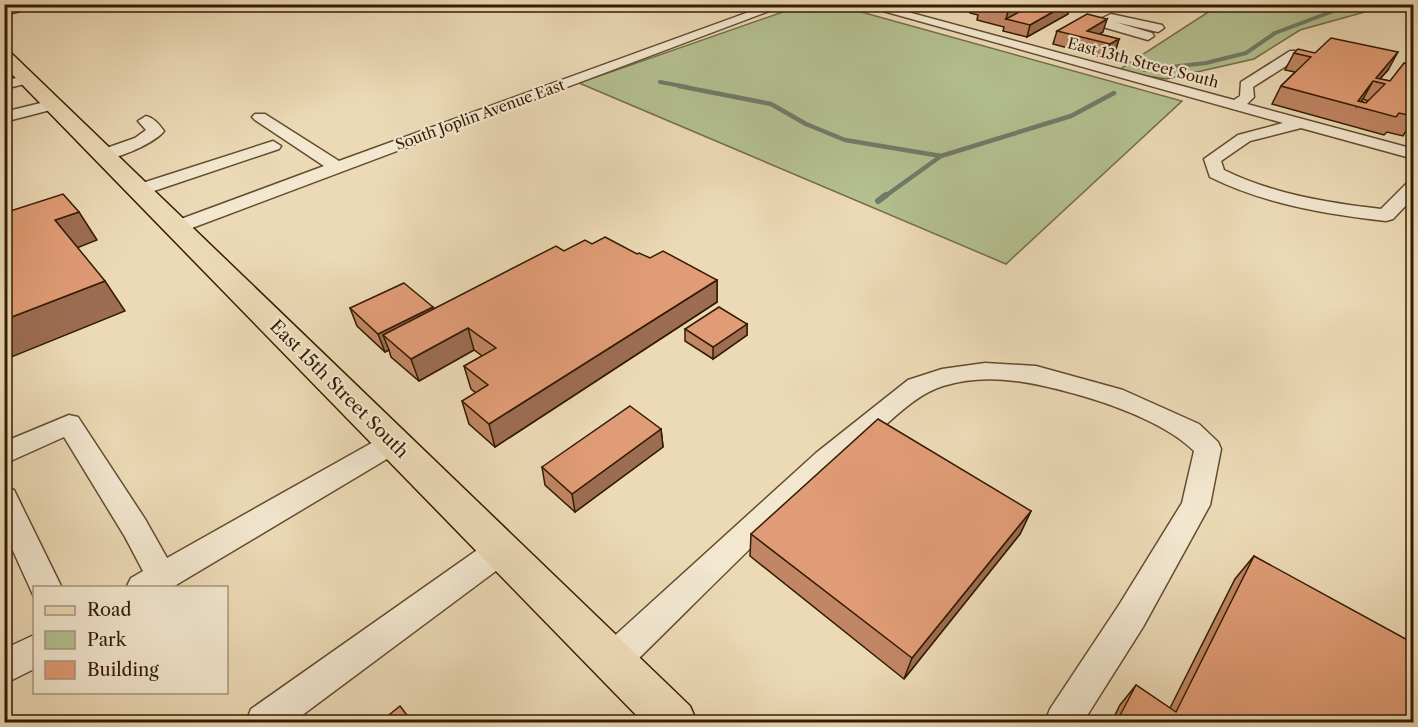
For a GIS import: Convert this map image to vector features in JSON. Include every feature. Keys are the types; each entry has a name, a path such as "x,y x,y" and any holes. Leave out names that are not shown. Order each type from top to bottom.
{"main road":[{"name":"East 15th Street South","path":"4,56 674,723"}],"street":[{"path":"4,12 45,4"},
{"name":"South Joplin Avenue East","path":"177,227 783,4"},
{"name":"East 13th Street South","path":"870,5 1413,154"},
{"path":"1237,105 1247,97 1246,85 1295,54"},
{"path":"4,85 28,79"},
{"path":"4,117 53,105"},
{"path":"260,117 337,167"},
{"path":"104,155 141,141 156,131 146,121"},
{"path":"1302,123 1244,138 1212,159 1216,173 1234,184 1359,212 1386,215 1413,186"},
{"path":"139,190 273,146"},
{"path":"612,661 826,460 917,386 942,377 986,371 1036,374 1114,396 1190,431 1208,449 1196,505 1131,616 1063,723"},
{"path":"4,454 69,424 135,528 152,582 393,443"},
{"path":"4,498 45,586"},
{"path":"264,723 501,550"},
{"path":"4,668 33,652"}],"green space":[{"path":"803,5 836,5 1182,101 1006,264 579,83"},
{"path":"1219,5 1390,5 1300,30 1254,59 1166,79 1117,71"}],"building":[{"path":"983,4 1021,4 1008,11"},
{"path":"1034,4 1067,4 1030,25 1006,19"},
{"path":"1087,14 1107,19 1087,31 1119,39 1110,44 1057,31"},
{"path":"1331,38 1398,52 1376,78 1390,81 1404,63 1413,66 1413,116 1399,113 1396,117 1281,86 1311,57 1294,53 1298,49 1315,53","holes":["1373,81 1385,84 1366,103 1358,101"]},
{"path":"63,194 79,212 55,220 105,281 4,320 4,213"},
{"path":"605,237 637,254 650,258 663,251 717,280 489,424 462,401 488,385 464,366 496,348 468,328 411,359 383,335 556,246 564,251 585,240 592,244"},
{"path":"404,283 433,307 378,334 350,308"},
{"path":"719,307 747,324 713,347 685,329"},
{"path":"630,406 661,429 572,494 542,467"},
{"path":"878,419 1031,511 912,658 751,534"},
{"path":"1254,556 1413,643 1413,723 1116,723 1136,685 1176,712"},
{"path":"400,706 413,723 379,723"}],"waterway":[{"path":"1144,70 1206,63 1246,53 1275,33 1344,7 1394,4"},
{"path":"660,82 687,87"},
{"path":"679,86 771,104 806,124 845,140 941,156"},
{"path":"941,156 1071,116 1114,93"},
{"path":"884,197 941,156"},
{"path":"878,201 886,195"}]}
